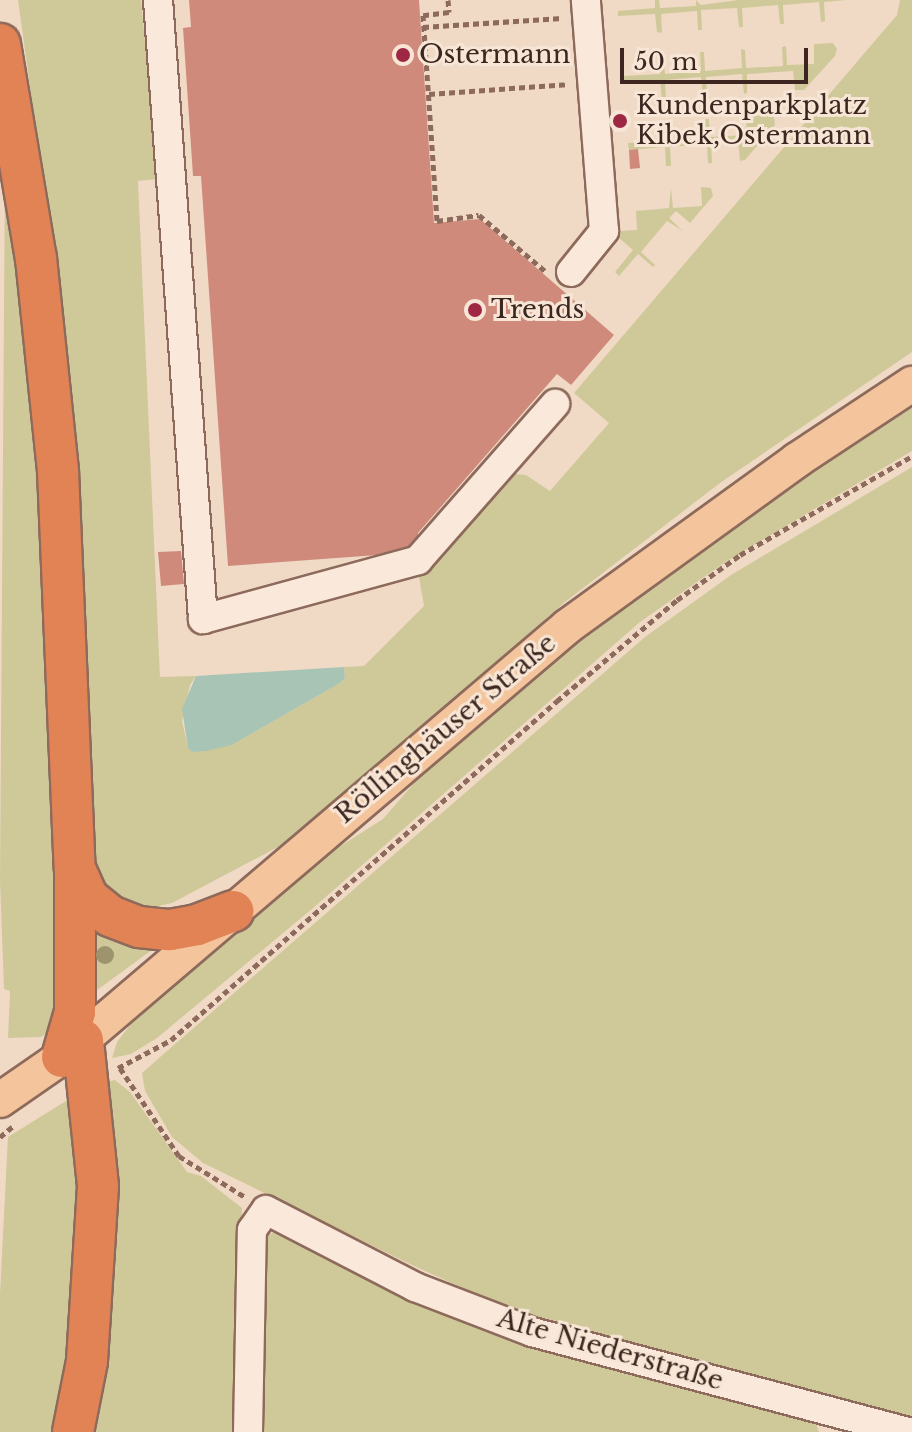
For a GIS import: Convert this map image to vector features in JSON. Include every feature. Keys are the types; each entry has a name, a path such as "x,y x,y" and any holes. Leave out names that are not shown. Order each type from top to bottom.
{"highway":[{"path":"0,44 36,258 58,471 75,869 75,1012 88,1061 98,1186 87,1361 73,1432"},
{"path":"75,869 88,898 110,916 139,927 170,930 197,925 233,911"}],"main road":[{"name":"Röllinghäuser Straße","path":"12,1109 88,1061 233,911 568,626 797,460 912,384"}],"street":[{"path":"158,0 203,619 418,560 555,404"},
{"path":"562,275 604,231 587,8"},
{"path":"248,1432 252,1230 266,1210"},
{"name":"Alte Niederstraße","path":"266,1210 415,1287 532,1332 909,1432"}],"path":[{"path":"448,0 449,12 423,15 437,221 479,215 562,275"},
{"path":"423,27 587,8"},
{"path":"429,94 592,82"},
{"path":"266,1210 179,1156 88,1061 171,1040 545,711 677,600 740,555 912,456"},
{"path":"0,1137 12,1109"}],"shaded area":[{"path":"18,0 141,0 158,179 138,181 160,677 196,676 190,685 182,721 192,752 232,745 340,683 345,678 344,667 364,666 424,606 419,577 505,473 526,475 550,491 609,423 574,393 897,15 900,0 912,0 912,352 720,483 565,602 293,839 172,903 141,910 123,906 101,881 92,842 52,245"},
{"path":"655,0 659,0 660,8 696,6 696,0 701,5 738,0 847,0 824,2 825,21 821,22 819,2 783,5 784,24 780,24 778,5 742,8 743,27 739,27 737,8 701,10 702,30 698,30 697,11 661,14 662,33 657,32 655,14 618,16 618,11 655,8"},
{"path":"833,43 837,49 835,56 804,90 795,90 793,71 747,74 747,93 744,94 742,74 706,77 707,97 703,96 701,77 665,80 666,99 662,100 660,81 623,83 623,76 660,74 659,55 663,55 665,74 701,71 700,52 704,52 705,71 742,68 741,49 745,50 746,68 783,66 782,47 786,46 787,65 814,64 814,44"},
{"path":"746,116 774,117 775,125 745,160 740,161 738,141 711,143 712,163 708,163 707,144 670,147 671,166 666,166 665,147 629,150 628,143 665,141 663,122 667,122 669,141 705,138 704,119 709,119 710,137 747,135"},
{"path":"5,165 39,361 64,994 57,1025 41,1037 8,1038 10,991 4,989 0,881"},
{"path":"701,187 711,188 713,196 690,223 676,211 669,218 683,231 667,221 641,252 655,265 653,267 638,254 619,276 615,272 633,250 619,238 619,231 637,230 636,211 669,208 671,188 673,208 702,206"},
{"path":"912,405 912,451 727,561 640,622 312,909 157,1038 131,1054 112,1058 117,1042 134,1020 317,861 383,819 441,752 602,619 683,554"},
{"path":"912,467 912,1423 567,1335 414,1266 203,1163 172,1137 145,1091 142,1073 645,637 731,575"},
{"path":"344,667 345,678 340,683 232,745 192,752 188,748 182,709 196,676"},
{"path":"86,919 156,947 93,993"},
{"path":"115,1080 130,1092 187,1172 201,1176 242,1208 239,1432 93,1432 112,1154 110,1081"},
{"path":"69,1099 76,1111 83,1187 61,1432 0,1432 0,1294 8,1137"},
{"path":"280,1229 814,1418 819,1432 253,1432 261,1239"}],"building":[{"path":"189,0 419,0 434,223 480,219 614,335 571,385 557,374 418,533 419,552 228,566 201,176 193,176 183,28 191,27"},
{"path":"638,149 640,168 630,169 629,150"},
{"path":"181,551 184,584 161,586 158,552"}],"place":[{"name":"Ostermann","path":"403,55"},
{"name":"Kundenparkplatz Kibek,Ostermann","path":"620,121"},
{"name":"Trends","path":"475,310"}]}
